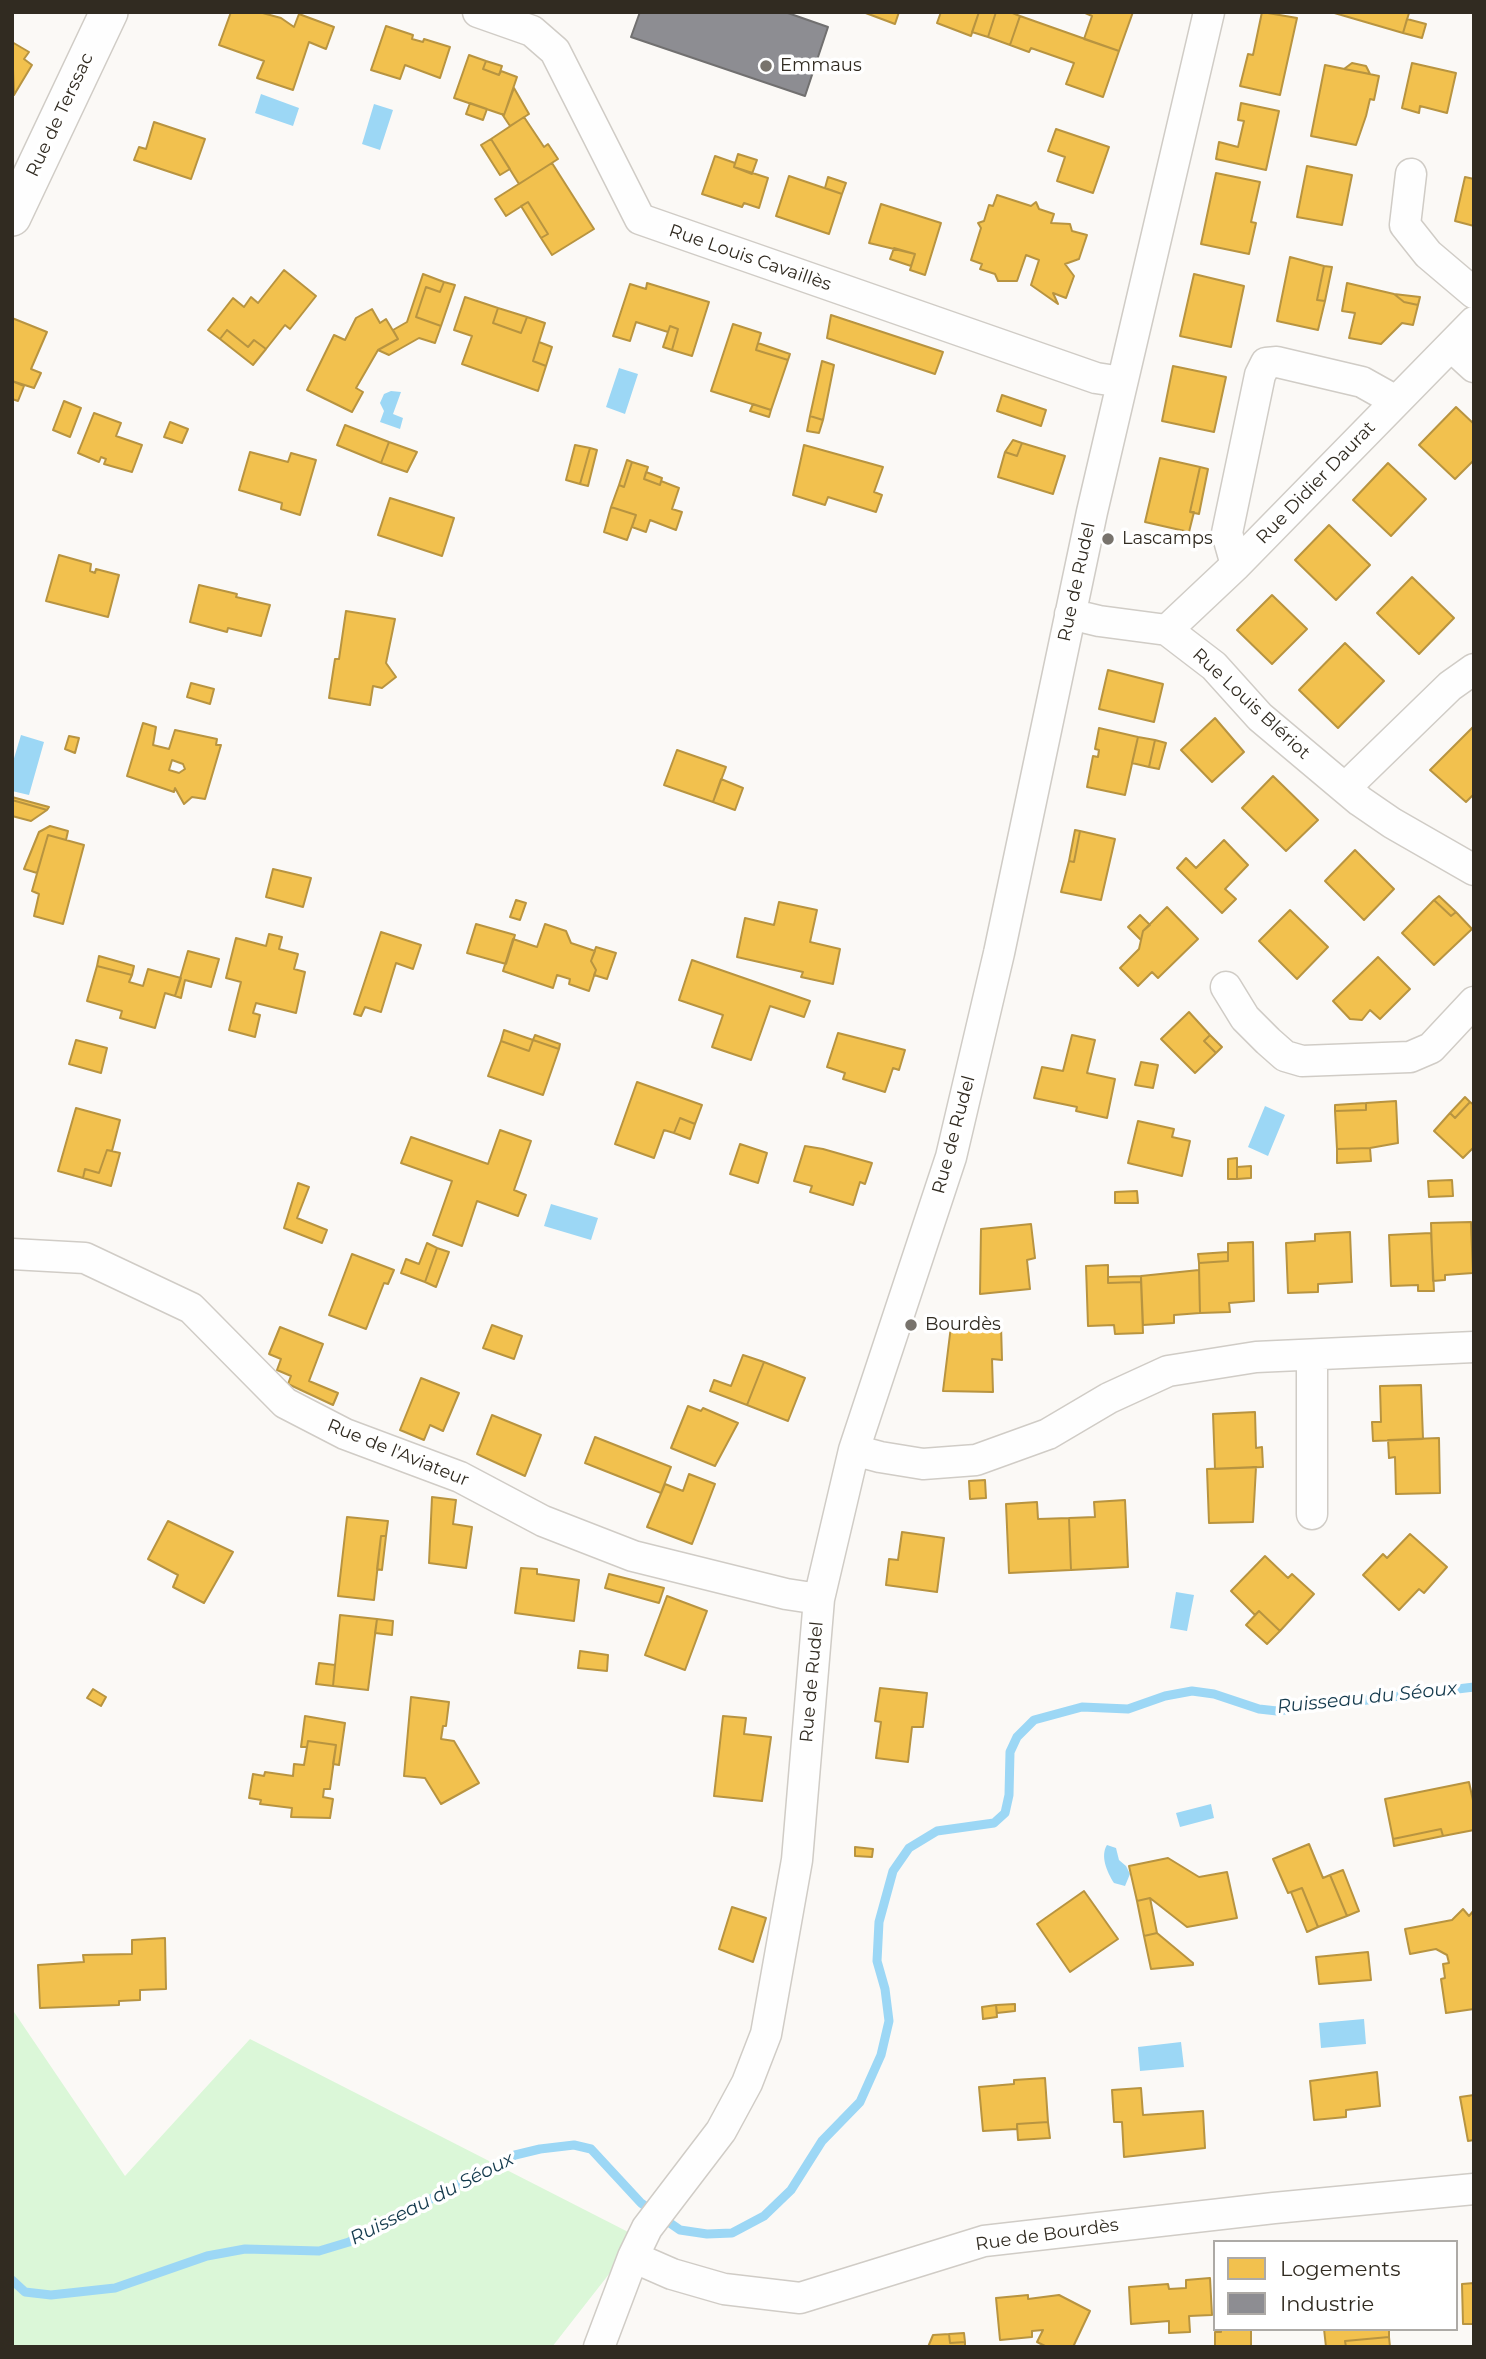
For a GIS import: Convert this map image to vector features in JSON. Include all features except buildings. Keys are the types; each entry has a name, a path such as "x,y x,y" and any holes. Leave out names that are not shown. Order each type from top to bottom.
{"street":[{"name":"Rue de Terssac","path":"12,217 109,12"},
{"name":"Rue Louis Cavaillès","path":"478,12 532,31 555,51 640,219 1083,373 1122,382"},
{"name":"Rue de Rudel","path":"599,2347 633,2257 647,2228 721,2131 747,2083 766,2034 797,1860 819,1599 854,1450 951,1157 999,953 1122,382 1209,12"},
{"path":"1411,174 1405,225 1428,254 1474,293"},
{"name":"Rue Didier Daurat","path":"1167,630 1236,565 1474,322"},
{"path":"1451,346 1474,368"},
{"name":"Rue Didier Daurat","path":"1236,565 1227,533 1260,375 1266,363 1277,362 1362,382 1396,401"},
{"name":"Rue Louis Blériot","path":"1070,614 1099,621 1167,630 1214,666 1260,717 1346,788 1392,823 1474,870"},
{"path":"1346,788 1450,686 1474,670"},
{"path":"1226,987 1245,1018 1268,1041 1285,1056 1302,1061 1410,1057 1431,1048 1474,1002"},
{"name":"Rue de l'Aviateur","path":"12,1254 85,1258 191,1308 285,1404 345,1434 460,1476 543,1521 634,1556 786,1594 819,1599"},
{"path":"854,1450 923,1464 976,1460 1048,1434 1109,1398 1168,1371 1256,1357 1474,1347"},
{"path":"1312,1355 1312,1514"},
{"name":"Rue de Bourdès","path":"633,2257 672,2274 724,2289 800,2298 984,2241 1274,2208 1474,2189"}],"green space":[{"path":"12,2009 125,2176 250,2039 638,2237 552,2347 12,2347"}],"water":[{"path":"261,94 299,108 293,126 255,113"},
{"path":"374,104 393,110 380,150 362,144"},
{"path":"619,368 638,374 625,414 606,407"},
{"path":"391,391 401,392 393,414 403,418 400,429 380,422 384,411 380,403 384,394"},
{"path":"21,735 44,742 29,795 12,791 12,765"},
{"path":"1265,1106 1285,1115 1268,1156 1248,1147"},
{"path":"551,1204 598,1218 591,1240 544,1226"},
{"path":"1176,1592 1194,1595 1187,1631 1170,1628"},
{"path":"1211,1804 1214,1818 1180,1827 1176,1813"},
{"path":"1107,1845 1116,1848 1119,1860 1130,1874 1125,1886 1114,1883 1109,1874 1104,1859"},
{"path":"1364,2019 1366,2044 1321,2048 1319,2023"},
{"path":"1181,2042 1184,2067 1140,2071 1138,2047"}],"waterway":[{"name":"Ruisseau du Séoux","path":"12,2280 25,2292 51,2295 115,2288 207,2256 245,2249 319,2251 349,2242 515,2155 574,2145 591,2149 641,2203 680,2230 707,2234 732,2233 764,2216 791,2190 822,2141 860,2102 881,2055 889,2021 885,1989 877,1961 879,1922 893,1871 909,1848 937,1831 994,1823 1005,1813 1009,1795 1010,1752 1017,1737 1034,1720 1082,1707 1128,1709 1165,1696 1192,1691 1214,1694 1259,1709 1277,1711 1474,1687"}],"place":[{"name":"Emmaus","path":"766,66"},
{"name":"Lascamps","path":"1108,539"},
{"name":"Bourdès","path":"911,1325"}]}
